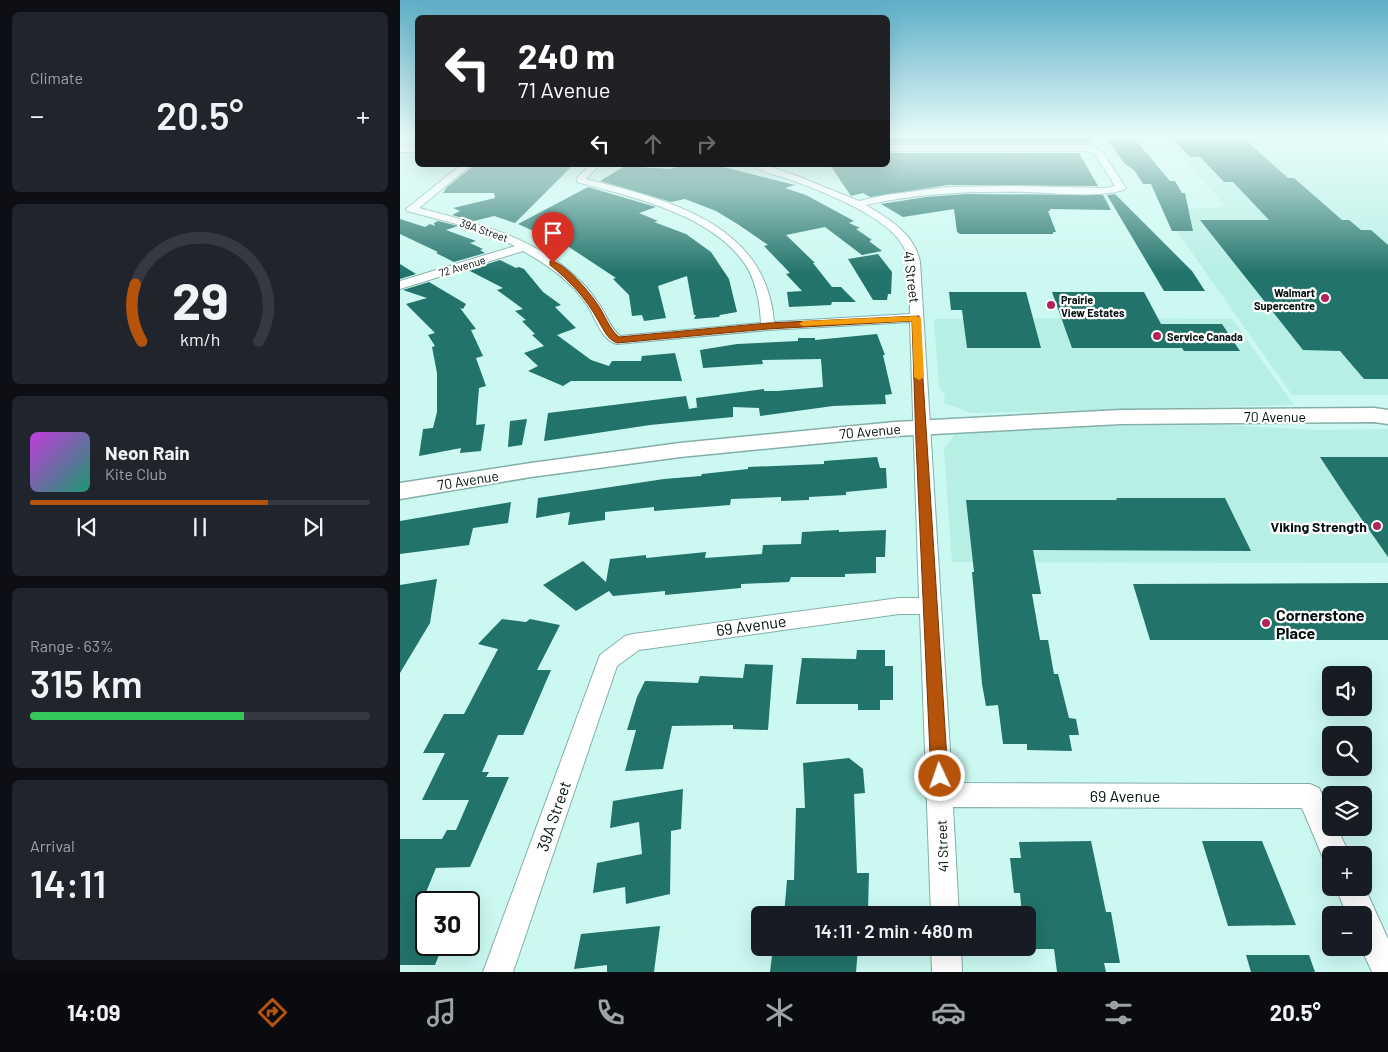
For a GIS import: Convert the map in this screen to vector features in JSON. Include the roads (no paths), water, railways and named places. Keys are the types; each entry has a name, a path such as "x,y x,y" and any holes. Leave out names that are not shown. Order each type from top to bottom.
{"street":[{"name":"39A Street","path":"445,182 411,209 487,229 553,263 574,280 593,304 610,334 617,340 768,326"},
{"path":"588,182 664,205 712,227 734,244 751,263 762,286 768,326 916,318"},
{"name":"41 Street","path":"802,182 856,205 880,218 908,244 914,264 920,427 945,906"},
{"path":"856,205 898,195 936,190 1115,190 1121,188 1118,182"},
{"name":"72 Avenue","path":"400,285 524,247"},
{"name":"70 Avenue","path":"400,491 680,450 775,439 920,427 1112,417 1383,415"},
{"name":"69 Avenue","path":"608,661 633,642 782,620 899,606 930,606"},
{"name":"39A Street","path":"498,972 608,661"},
{"name":"69 Avenue","path":"940,795 1310,796 1332,846"},
{"path":"1372,937 1387,972"},
{"path":"946,956 947,972"}],"place":[{"name":"Walmart Supercentre","path":"1325,298"},
{"name":"Prairie View Estates","path":"1051,305"},
{"name":"Service Canada","path":"1157,336"},
{"name":"Viking Strength","path":"1377,526"},
{"name":"Cornerstone Place","path":"1266,623"}]}
